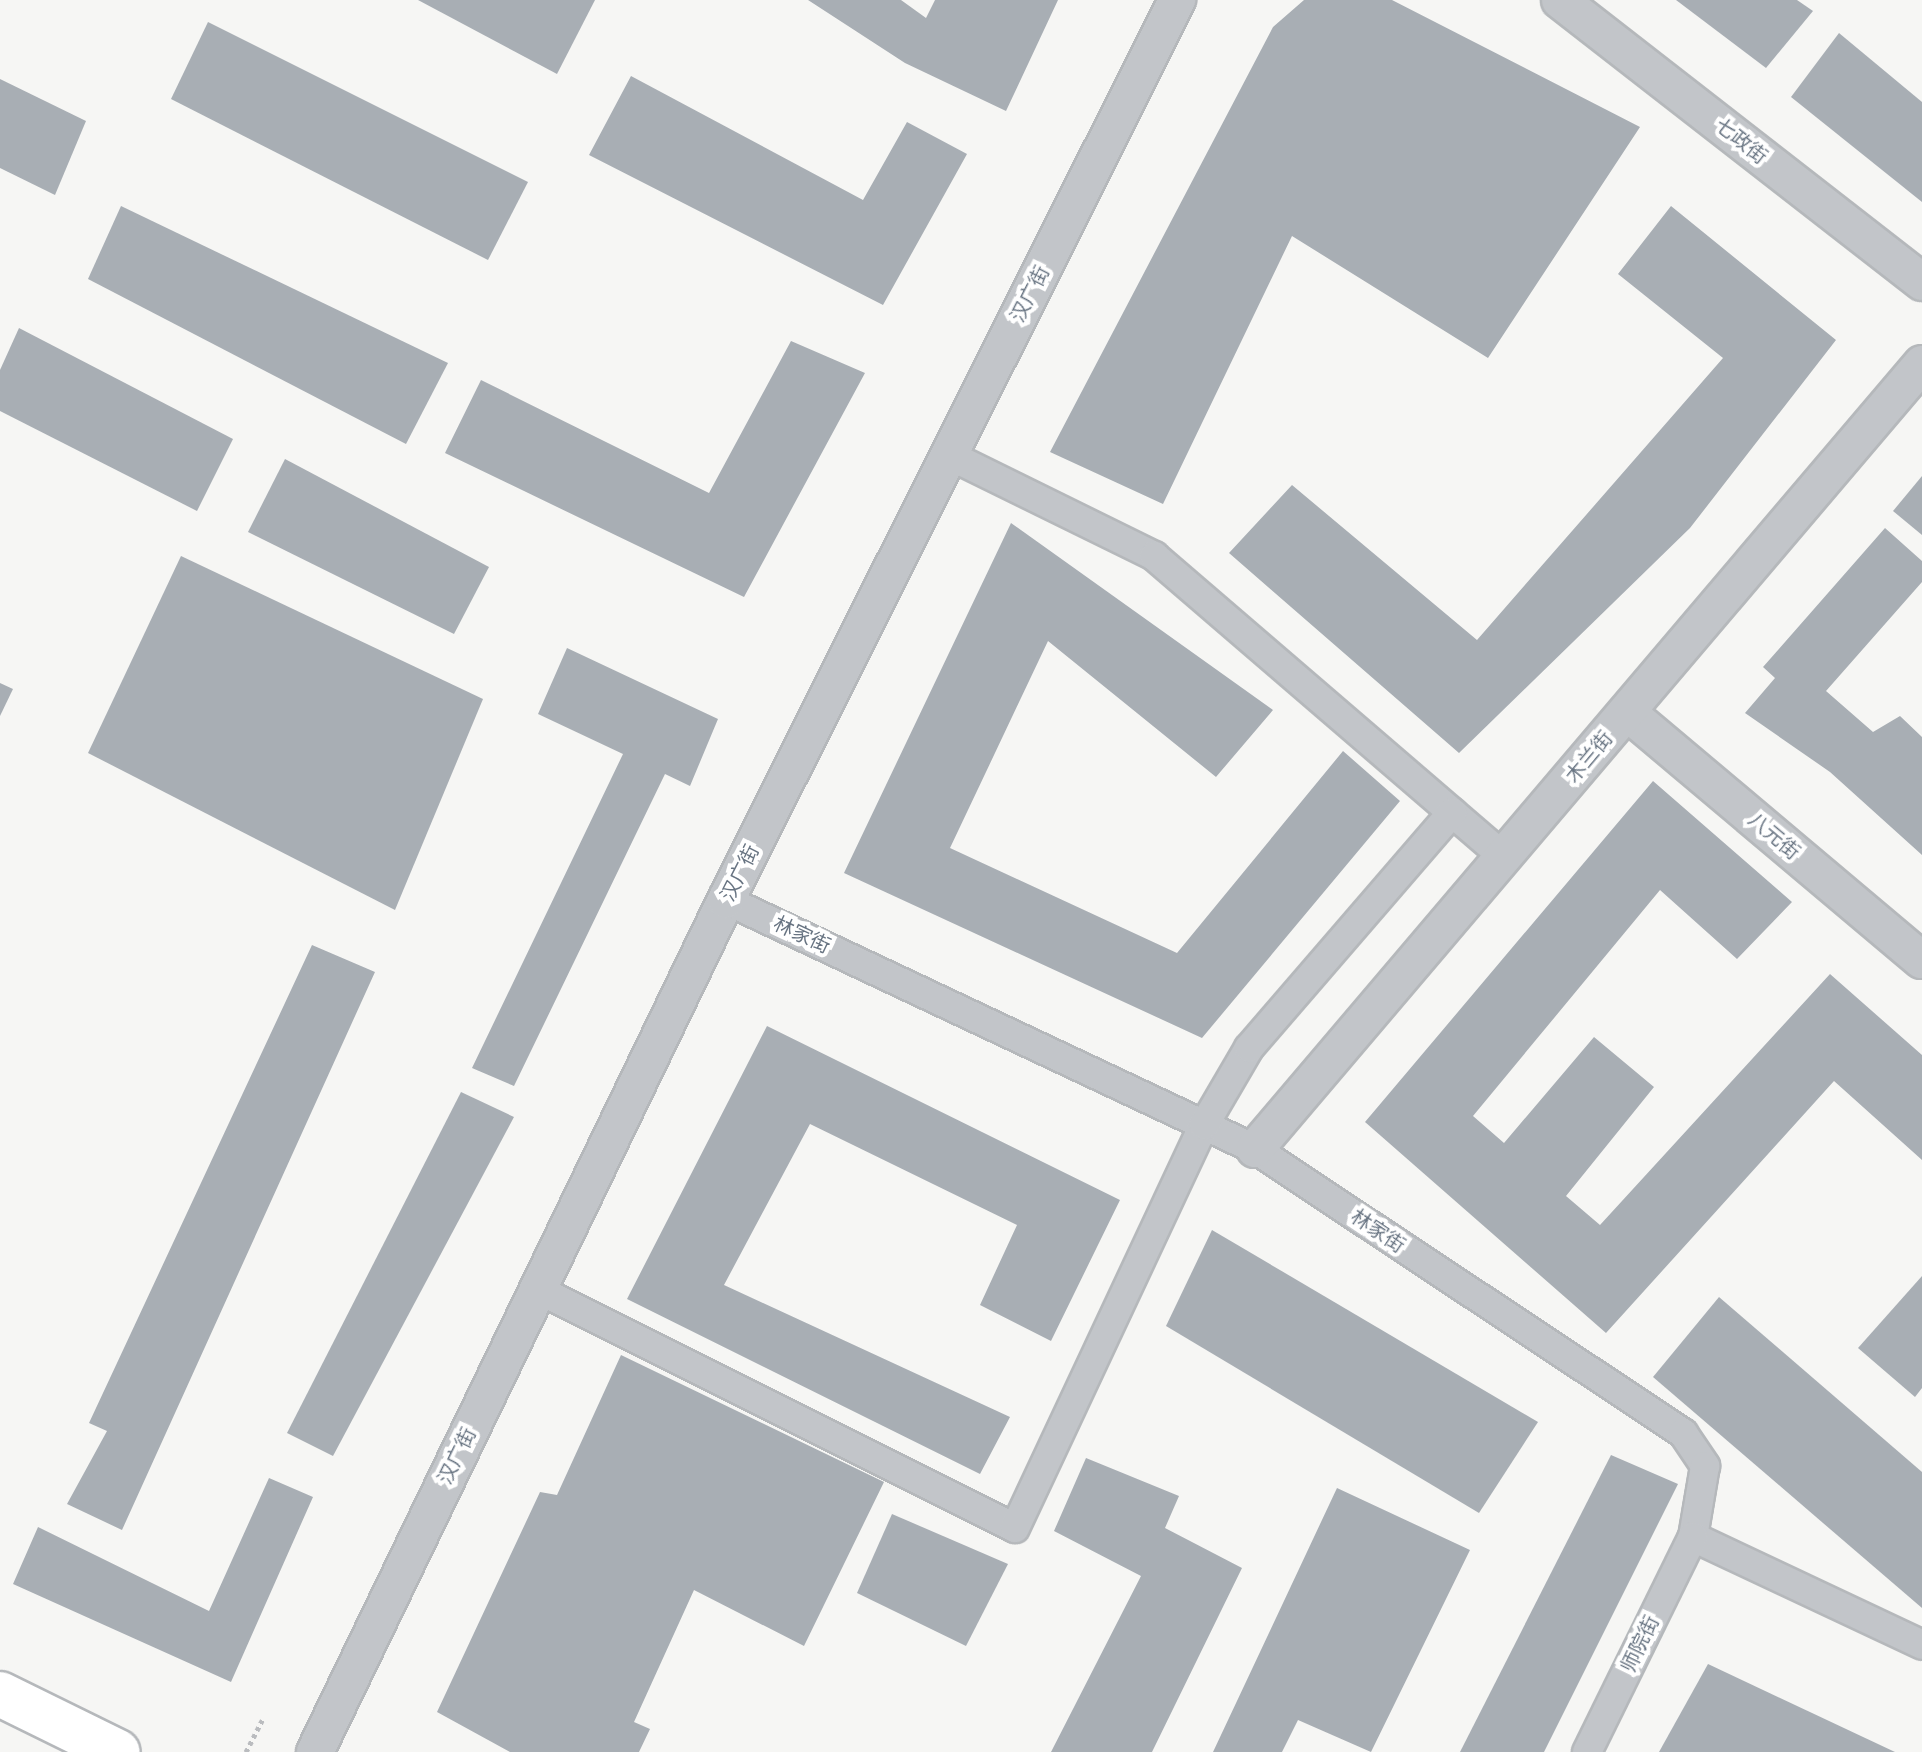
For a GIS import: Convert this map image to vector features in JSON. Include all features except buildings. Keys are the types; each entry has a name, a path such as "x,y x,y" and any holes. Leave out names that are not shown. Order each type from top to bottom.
{"highway":[{"path":"0,1694 113,1750"},
{"path":"0,1716 113,1750"}],"street":[{"name":"汉广街","path":"315,1752 726,900 1177,0"},
{"name":"七政街","path":"1560,0 1922,282"},
{"name":"木兰街","path":"1255,1149 1922,364"},
{"path":"949,455 1154,556 1504,857"},
{"name":"八元街","path":"1627,712 1922,960"},
{"path":"537,1289 1015,1528 1204,1125 1249,1048 1452,813"},
{"name":"林家街","path":"726,900 1255,1149 1683,1433 1705,1466 1693,1537"},
{"path":"1693,1537 1922,1645"},
{"name":"师院街","path":"1587,1752 1693,1537"}],"path":[{"path":"246,1752 262,1720"}]}
